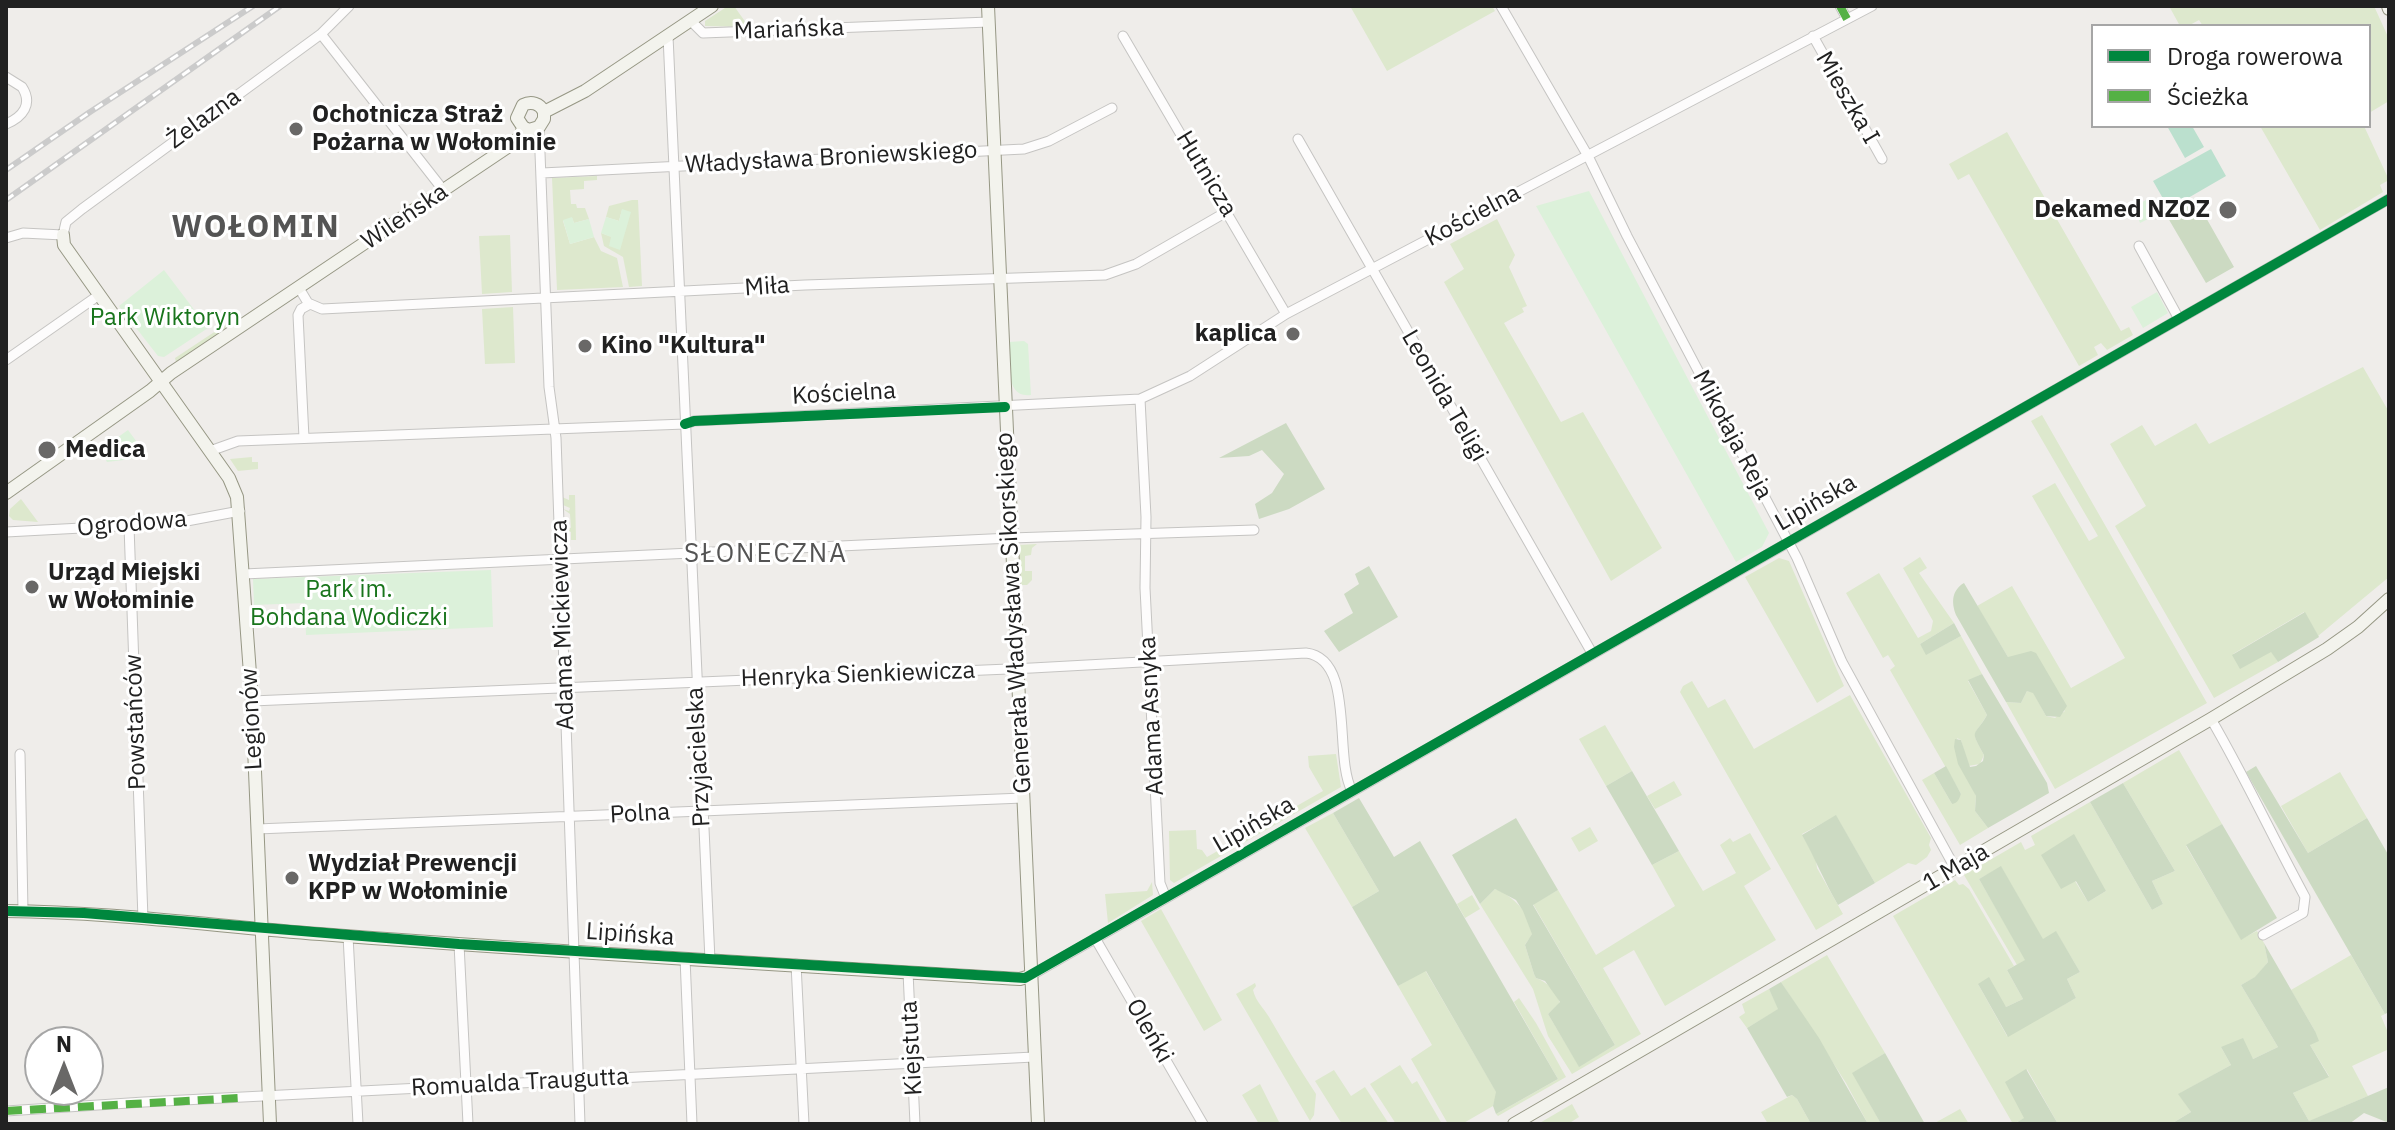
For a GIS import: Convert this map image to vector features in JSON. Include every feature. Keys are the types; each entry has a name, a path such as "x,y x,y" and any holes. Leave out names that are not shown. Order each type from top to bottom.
{"street":[{"name":"Żelazna","path":"63,235 66,222 82,209 321,34 349,6"},
{"path":"544,112 585,91 712,6"},
{"name":"Generała Władysława Sikorskiego","path":"988,6 1038,1124"},
{"name":"Mikołaja Reja","path":"1501,6 1588,156 1641,264 1788,541 1842,662 1955,868"},
{"name":"Mieszka I","path":"1840,6 1847,19"},
{"name":"Kościelna","path":"210,451 238,441 685,424 694,421 1140,399 1190,376 1286,314 1872,6"},
{"name":"Mariańska","path":"691,21 703,33 989,22"},
{"path":"321,34 444,191"},
{"name":"Przyjacielska","path":"668,36 710,960"},
{"name":"Hutnicza","path":"1123,36 1286,314"},
{"name":"Mieszka I","path":"1813,36 1882,159"},
{"path":"6,77 22,87 27,103 23,114 6,124"},
{"path":"533,103 544,112 539,127 529,130 517,118 523,105 533,103"},
{"name":"Władysława Broniewskiego","path":"542,173 1024,149 1041,145 1112,108"},
{"name":"Wileńska","path":"6,493 161,382 515,142 523,127"},
{"name":"Adama Mickiewicza","path":"539,127 556,441 580,1124"},
{"name":"Leonida Teligi","path":"1298,139 1592,653"},
{"name":"Lipińska","path":"6,911 459,944 1020,979 2389,199"},
{"name":"Miła","path":"310,304 322,309 1093,275 1118,272 1136,264 1228,211"},
{"path":"6,238 23,233 63,235"},
{"name":"Legionów","path":"63,235 64,245 210,451 235,490 240,511 252,701 270,1124"},
{"path":"2139,246 2179,319"},
{"path":"299,288 310,304 301,309 298,317 304,438"},
{"path":"6,360 99,295"},
{"name":"Adama Asnyka","path":"1140,399 1146,533 1145,588 1160,883 1166,898"},
{"name":"Ogrodowa","path":"6,532 176,523 240,511"},
{"name":"Ogrodowa","path":"6,524 24,530"},
{"name":"Powstańców","path":"129,526 143,919"},
{"path":"244,574 1011,538 1254,530"},
{"name":"1 Maja","path":"1514,1124 2211,719 2327,649 2389,599"},
{"name":"Henryka Sienkiewicza","path":"252,701 1306,653 1320,657 1332,668 1336,681 1344,775 1352,791"},
{"path":"2211,719 2236,761 2257,808 2305,897 2303,913 2263,935"},
{"path":"20,754 23,911"},
{"name":"Polna","path":"257,829 1023,798"},
{"path":"348,936 358,1124"},
{"name":"Oleńki","path":"1095,938 1203,1124"},
{"path":"459,944 468,1124"},
{"path":"685,958 692,1124"},
{"path":"796,964 804,1124"},
{"name":"Kiejstuta","path":"908,972 915,1124"},
{"name":"Romualda Traugutta","path":"6,1111 1034,1057"}],"green space":[{"path":"728,6 734,6 749,27 705,26 705,21"},
{"path":"1350,6 1492,6 1495,11 1387,71"},
{"path":"2169,6 2374,6 2389,39 2389,101 2371,112 2371,24 2202,24 2199,20 2192,24 2179,24"},
{"path":"2168,128 2193,128 2204,147 2185,158"},
{"path":"2261,128 2365,128 2389,180 2380,185 2383,192 2320,230"},
{"path":"2007,132 2121,331 2129,327 2133,335 2107,350 2101,343 2094,347 2098,355 2079,366 1969,174 1958,180 1949,164"},
{"path":"2211,149 2226,176 2169,209 2153,181"},
{"path":"597,176 597,180 584,181 584,189 570,190 571,204 585,208 589,219 574,223 572,218 563,221 570,244 594,237 601,251 617,258 623,287 557,290 552,178"},
{"path":"1589,191 1769,533 1762,547 1736,562 1536,206"},
{"path":"2151,197 2160,213 2140,223 2134,207"},
{"path":"638,200 642,286 629,287 623,257 604,246 601,233 612,237 620,249 622,210 619,221 606,217 609,206"},
{"path":"2196,200 2234,267 2206,283 2168,218"},
{"path":"622,209 631,212 620,250 609,246 611,237 601,233 606,217 619,221"},
{"path":"572,217 574,223 589,219 594,237 570,244 563,220"},
{"path":"1497,219 1515,255 1509,267 1527,306 1522,308 1524,312 1504,323 1561,422 1583,412 1662,548 1611,581 1444,282 1464,269 1450,244"},
{"path":"510,235 512,292 482,294 479,236"},
{"name":"Park Wiktoryn","path":"164,270 208,328 164,357 158,356 119,306"},
{"path":"2157,292 2168,313 2143,328 2131,307"},
{"path":"513,307 515,363 485,364 482,309"},
{"path":"231,321 227,328 176,362 175,358"},
{"path":"1024,341 1028,344 1031,395 1016,391 1010,377 1009,342"},
{"path":"2363,367 2389,412 2389,577 2318,636 2304,612 2233,654 2271,651 2278,662 2214,698 2115,526 2146,506 2110,444 2142,425 2155,446 2196,423 2209,444"},
{"path":"2042,415 2207,703 2055,789 2006,702 2021,703 2027,691 2033,692 2046,716 2055,718 2065,711 2008,657 1977,606 2012,586 2071,688 2125,658 2032,496 2055,483 2089,541 2098,536 2031,421"},
{"path":"1286,423 1325,489 1289,509 1259,519 1255,504 1272,493 1284,474 1262,450 1249,456 1219,458"},
{"path":"128,430 148,457 107,462 100,450"},
{"path":"252,457 252,462 258,462 258,469 238,471 230,459"},
{"path":"569,495 575,495 576,540 571,540 571,532 564,529 564,526 571,528 570,514 563,509 569,511 570,508 563,505 562,497 569,500"},
{"path":"21,499 38,522 13,520 9,516 10,509"},
{"path":"1037,544 1032,548 1031,555 1025,556 1025,571 1032,571 1032,580 1027,585 1021,585 1019,545"},
{"path":"1920,557 1927,568 1919,573 1954,623 1920,644 1927,654 1961,636 1982,674 1968,681 1987,715 1975,734 1984,755 1980,764 1968,766 1961,740 1957,738 1976,796 1975,811 1988,828 1960,845 1922,780 1934,773 1952,804 1961,794 1890,670 1895,666 1888,655 1883,658 1846,593 1879,573 1918,638 1931,631 1933,621 1903,568"},
{"path":"1779,558 1789,561 1844,686 1817,703 1745,577"},
{"path":"1369,566 1398,617 1339,652 1324,631 1353,613 1344,594 1359,584 1355,574"},
{"name":"Park im. Bohdana Wodiczki","path":"491,570 493,627 306,635 305,603 254,605 253,579"},
{"path":"1964,583 2008,657 2031,651 2036,653 2067,706 2060,717 2046,716 2033,693 2027,691 2021,703 2006,702 1956,615 1954,597"},
{"path":"2305,612 2319,637 2278,662 2271,652 2240,669 2232,655"},
{"path":"1954,623 1961,636 1926,655 1920,644"},
{"path":"1982,674 2047,783 2049,793 1988,828 1975,811 1976,796 1958,764 1954,747 1955,739 1961,740 1970,767 1983,761 1984,755 1975,733 1987,715 1968,680"},
{"path":"1692,681 1708,708 1725,699 1754,749 1850,695 1931,838 1931,850 1927,857 1916,865 1908,863 1875,883 1836,816 1802,834 1843,914 1816,930 1680,692"},
{"path":"1605,725 1632,771 1606,786 1579,739"},
{"path":"2179,750 2222,824 2186,846 2241,939 2257,931 2264,943 2268,962 2256,977 2241,985 2278,1047 2253,1059 2221,1047 2231,1065 2179,1094 2191,1112 2171,1124 2058,1124 2027,1069 2025,1118 2013,1124 1893,916 1955,880 1969,889 2014,966 2007,970 2023,999 2006,1007 1978,984 2007,1036 2076,998 2067,979 2080,972 2056,932 2043,940 2001,867 1979,879 2026,960 2017,965 1964,875 2021,842 2025,850 2035,845 2031,836 2090,802 2152,910 2163,904 2152,881 2175,871 2123,783","holes":["2075,881 2106,891 2088,902"]},
{"path":"1336,754 1341,787 1174,883 1170,880 1169,831 1196,830 1197,849 1207,857 1323,791 1309,767 1308,756"},
{"path":"1946,766 1961,794 1952,804 1934,773"},
{"path":"2256,766 2308,853 2367,818 2389,856 2389,1012 2385,1014 2246,772"},
{"path":"1632,771 1679,851 1652,865 1606,786"},
{"path":"2340,772 2367,818 2308,853 2281,806"},
{"path":"1674,781 1682,795 1655,809 1647,796"},
{"path":"2123,783 2175,871 2152,881 2163,904 2152,910 2090,802"},
{"path":"1359,798 1394,857 1420,841 1558,1079 1496,1114 1493,1106 1496,1092 1426,971 1398,986 1352,907 1379,891 1333,813"},
{"path":"1333,813 1379,891 1352,907 1305,828"},
{"path":"1836,815 1875,883 1838,905 1802,835"},
{"path":"1516,818 1558,890 1533,905 1615,1045 1579,1067 1548,1014 1560,1002 1545,981 1534,974 1525,945 1532,934 1523,911 1516,900 1495,889 1480,904 1452,855"},
{"path":"2222,824 2277,918 2241,940 2186,845"},
{"path":"1590,827 1598,841 1579,852 1571,838"},
{"path":"1750,833 1771,869 1744,886 1776,940 1665,1006 1634,950 1603,968 1641,1034 1572,1074 1548,1036 1533,989 1480,904 1495,889 1526,913 1532,934 1525,945 1534,974 1559,999 1560,1003 1548,1014 1579,1066 1615,1045 1533,904 1558,890 1596,955 1675,906 1652,865 1679,851 1703,891 1736,873 1720,845 1730,838 1733,842"},
{"path":"2074,834 2106,891 2088,902 2076,881 2061,889 2041,855"},
{"path":"2001,866 2043,939 2056,931 2080,972 2067,979 2076,998 2008,1037 1978,984 1989,977 2006,1007 2023,999 2007,970 2025,960 1979,879"},
{"path":"1152,882 1153,895 1108,923 1105,894 1147,891"},
{"path":"1472,895 1480,909 1465,918 1457,904"},
{"path":"1161,909 1222,1020 1204,1031 1141,921"},
{"path":"2264,943 2315,1031 2319,1041 2310,1045 2329,1077 2293,1093 2309,1121 2389,1087 2389,1123 2364,1113 2349,1124 2171,1124 2191,1112 2178,1094 2231,1065 2221,1047 2243,1038 2253,1059 2278,1047 2241,985 2255,977 2268,962"},
{"path":"1827,955 1885,1053 1853,1073 1881,1124 1868,1124 1846,1083 1781,982"},
{"path":"2351,955 2385,1014 2381,1016 2389,1035 2389,1049 2352,1066 2368,1096 2310,1121 2311,1124 2305,1124 2309,1121 2293,1093 2329,1076 2310,1045 2315,1031 2291,990"},
{"path":"1425,970 1497,1093 1493,1106 1462,1124 1448,1124 1411,1059 1432,1045 1398,986"},
{"path":"1781,982 1819,1038 1868,1124 1811,1124 1797,1099 1792,1095 1787,1097 1747,1028 1778,1009 1769,989"},
{"path":"1255,983 1253,990 1256,998 1316,1094 1314,1115 1310,1121 1236,994"},
{"path":"1769,989 1779,1009 1747,1028 1739,1017 1745,1013 1742,1004"},
{"path":"1519,998 1566,1077 1498,1116 1496,1114 1558,1079 1514,1002"},
{"path":"1885,1053 1925,1124 1881,1124 1852,1073"},
{"path":"1400,1065 1412,1084 1417,1081 1442,1124 1396,1124 1370,1084"},
{"path":"2026,1069 2058,1124 2014,1124 2024,1118 2005,1082"},
{"path":"1334,1070 1351,1096 1365,1087 1389,1124 1342,1124 1315,1081"},
{"path":"1260,1084 1280,1124 1259,1124 1242,1095"},
{"path":"1792,1095 1811,1124 1768,1124 1761,1112"},
{"path":"1572,1104 1579,1117 1568,1124 1538,1124"},
{"path":"1960,1109 1969,1124 1933,1124"}],"railway":[{"path":"6,170 253,6"},
{"path":"6,200 280,6"}],"marked path":[{"path":"1840,6 1847,19"},
{"path":"6,1111 239,1098"}],"cycle path":[{"path":"6,911 84,913 459,944 1025,978 2389,199"},
{"path":"685,424 694,421 1005,407"}],"place":[{"name":"Ochotnicza Straż Pożarna w Wołominie","path":"296,129"},
{"name":"Dekamed NZOZ","path":"2228,210"},
{"name":"kaplica","path":"1293,334"},
{"name":"Kino \"Kultura\"","path":"585,346"},
{"name":"Medica","path":"47,450"},
{"name":"Urząd Miejski w Wołominie","path":"32,587"},
{"name":"Wydział Prewencji KPP w Wołominie","path":"292,878"}],"district":[{"name":"WOŁOMIN","path":"256,228"},
{"name":"SŁONECZNA","path":"766,554"}]}
